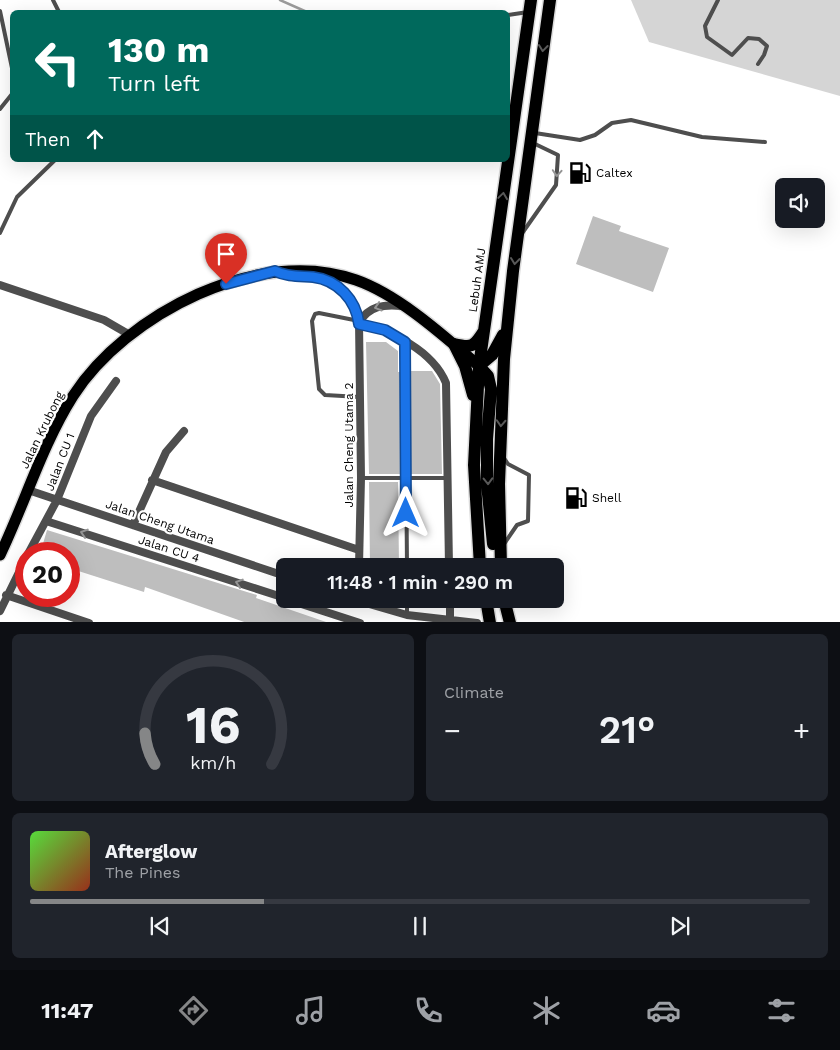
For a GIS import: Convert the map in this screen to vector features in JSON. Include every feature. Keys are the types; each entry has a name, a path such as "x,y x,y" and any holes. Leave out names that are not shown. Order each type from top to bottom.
{"highway":[{"path":"500,558 500,452 507,323 550,0"},
{"name":"Lebuh AMJ","path":"511,119 530,6"},
{"name":"Lebuh AMJ","path":"479,558 475,505 475,430 479,366 506,162"},
{"path":"498,558 492,542 487,484 487,439 491,389 488,376 479,366 498,347 507,323"},
{"path":"454,344 468,347 477,343 484,331"},
{"path":"454,344 465,366 472,389 475,430"},
{"path":"488,608 490,622"},
{"path":"506,608 510,622"}],"main road":[{"name":"Jalan Krubong","path":"0,555 28,490 73,396 101,362 130,335 178,305 209,290 275,271 312,270 342,276 369,285 404,307 454,344 479,366"}],"street":[{"path":"275,271 289,276 316,277 335,285 354,304 359,322"},
{"path":"0,285 104,320 130,335"},
{"path":"359,322 371,309 386,305 404,307"},
{"path":"359,322 385,330 405,342 434,363 446,383 449,558"},
{"name":"Jalan Cheng Utama 2","path":"359,322 361,478 359,558"},
{"name":"Jalan CU 1","path":"35,542 57,500 91,416 116,381"},
{"path":"133,525 152,480 170,445 184,431"},
{"path":"152,480 359,550"},
{"name":"Jalan Cheng Utama","path":"28,490 276,573"},
{"name":"Jalan CU 4","path":"46,521 276,596"},
{"path":"0,611 15,578"},
{"path":"6,595 89,622"},
{"name":"Jalan CU 4","path":"315,608 360,622"},
{"path":"383,608 407,615 477,622"},
{"path":"450,608 450,618"},
{"path":"401,622 407,615"}],"lane":[{"path":"718,0 705,26 707,37 732,55 748,38 759,39 766,46 764,55 758,64"},
{"path":"510,14 530,6"},
{"path":"0,11 10,58"},
{"path":"0,109 10,96"},
{"path":"532,137 580,140 595,135 612,123 631,120 702,138 765,142"},
{"path":"518,239 556,185 558,155 532,137"},
{"path":"0,233 17,197 53,162"},
{"path":"359,322 319,313 315,314 312,321 319,389 326,395 360,397"},
{"path":"405,342 407,558"},
{"path":"500,452 508,464 529,475 528,521 518,525 510,533 502,558"},
{"path":"361,478 448,478"},
{"path":"407,608 407,615"}],"shaded area":[{"path":"631,0 840,0 840,96 649,42"}],"building":[{"path":"593,216 621,226 619,231 669,248 653,292 576,264"},
{"path":"366,342 386,342 398,351 398,372 402,372 402,474 369,474"},
{"path":"409,371 432,371 440,384 442,474 410,474"},
{"path":"369,482 398,482 399,558 370,558"},
{"path":"47,530 257,595 256,598 276,605 276,608 285,608 326,622 244,622 145,587 144,592 80,572 80,542 44,542"}],"waterway":[{"path":"280,0 302,10"}],"place":[{"name":"Caltex","path":"580,173"},
{"name":"Shell","path":"576,498"}],"route":[{"path":"226,284 275,271 289,276 316,277 327,280 349,297 354,304 359,324 385,330 405,342 406,513"}]}
